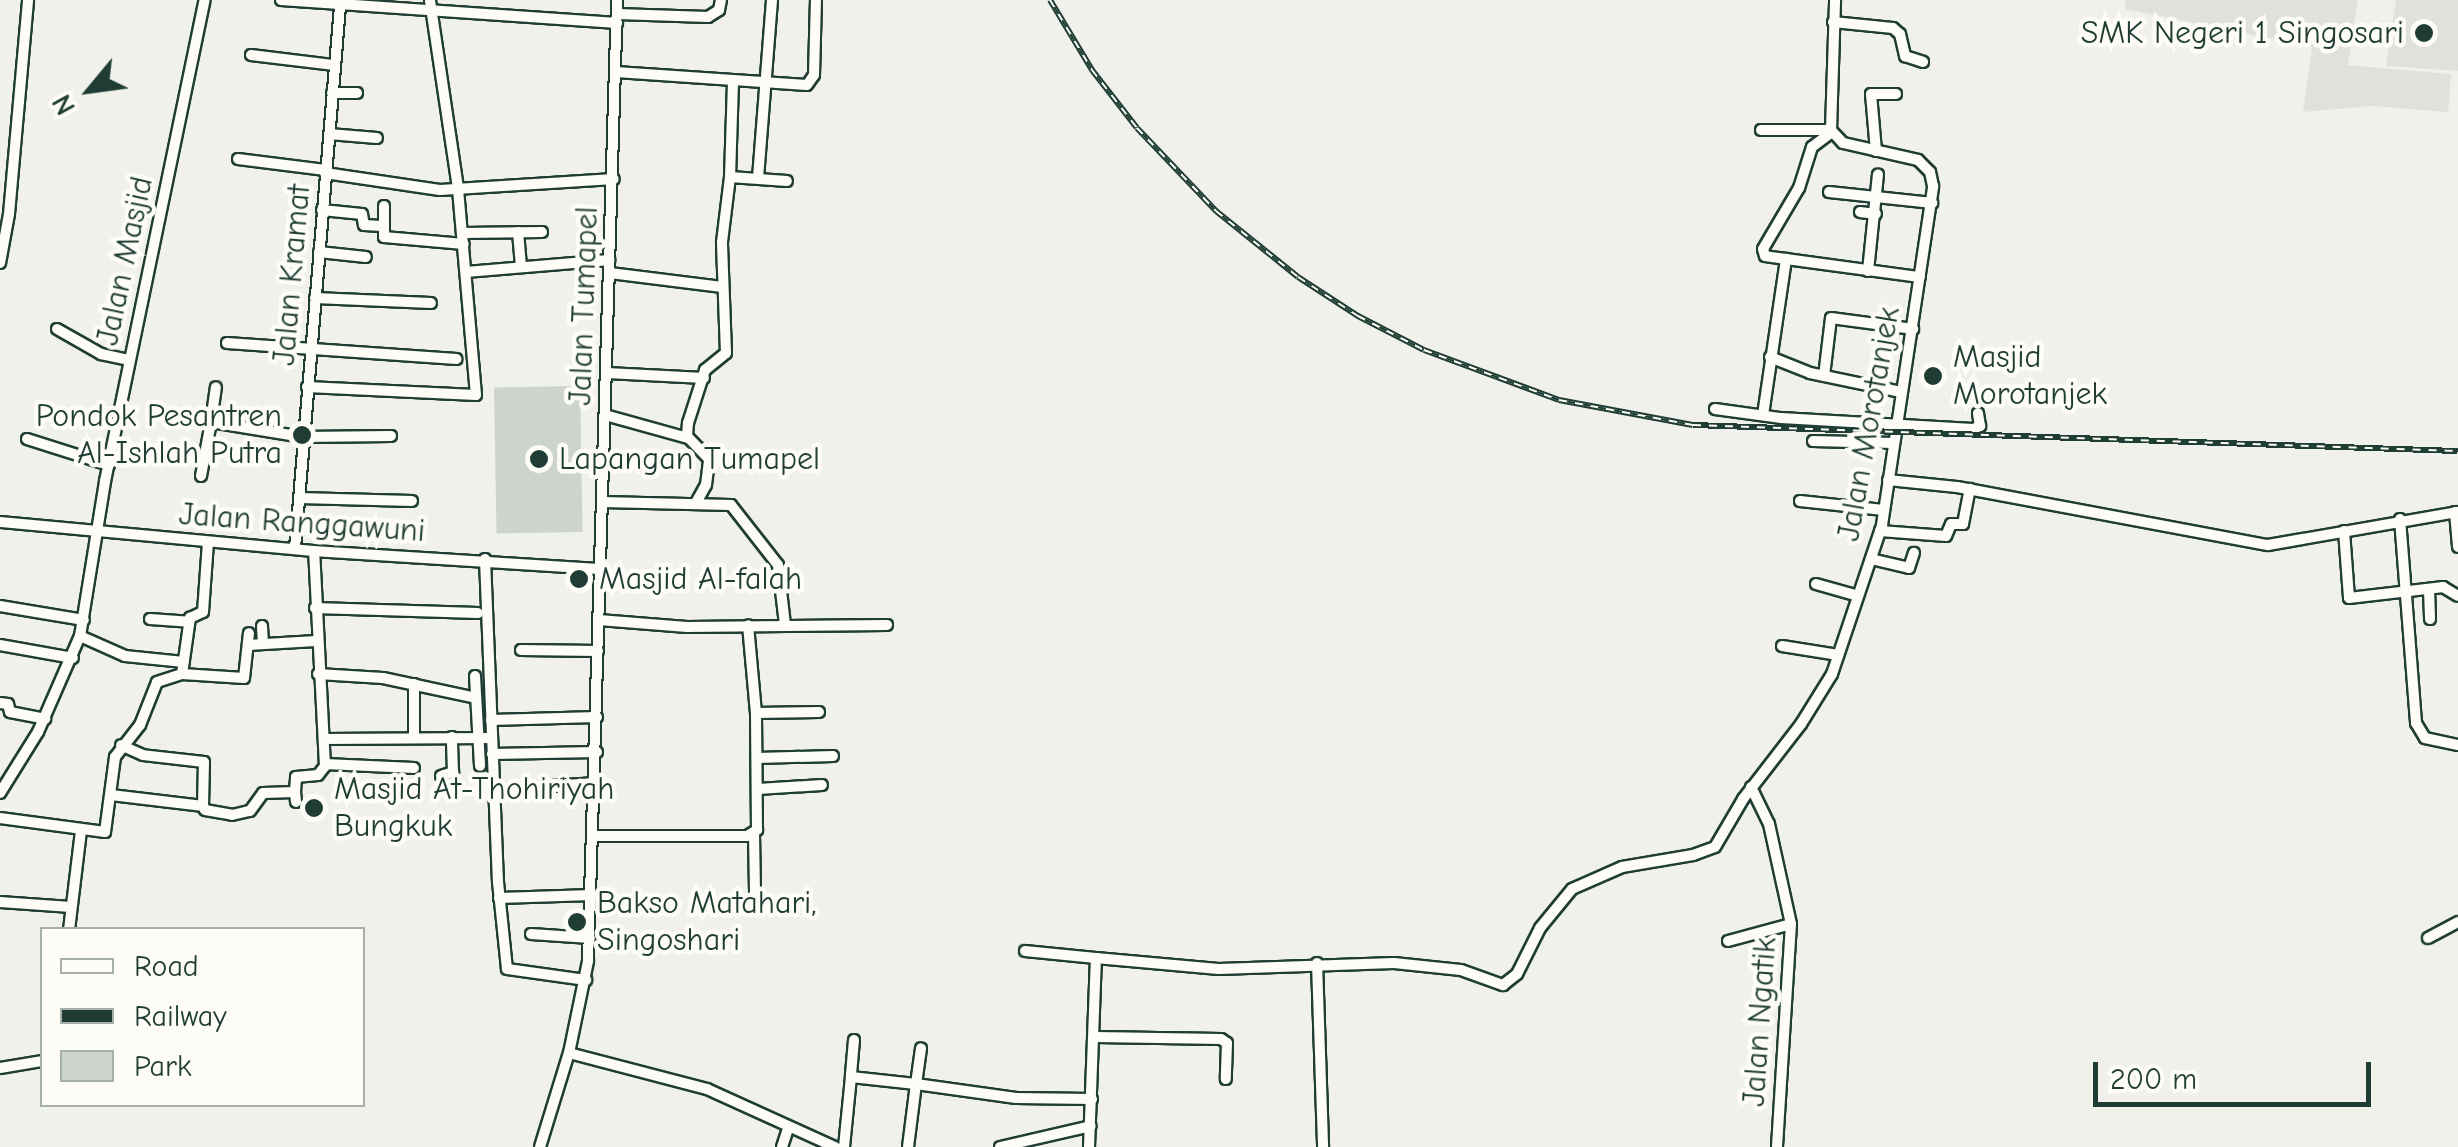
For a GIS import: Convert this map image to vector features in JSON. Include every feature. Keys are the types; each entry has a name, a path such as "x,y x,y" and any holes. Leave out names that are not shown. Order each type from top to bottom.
{"street":[{"path":"0,263 9,214 28,0"},
{"name":"Jalan Masjid","path":"0,793 45,718 80,636 108,465 205,0"},
{"path":"282,0 617,18 708,17 719,10 721,0"},
{"name":"Jalan Tumapel","path":"540,1147 569,1053 586,980 590,938 618,0"},
{"path":"758,178 772,0"},
{"path":"616,72 807,85 812,81 816,0"},
{"path":"1835,0 1831,131 1812,147 1797,192 1763,247 1764,255 1920,278"},
{"name":"Jalan Kramat","path":"295,548 340,6"},
{"path":"307,387 471,395 466,272 448,189 426,6"},
{"path":"1833,22 1893,28 1900,34 1905,56 1922,62"},
{"path":"250,56 334,65"},
{"path":"688,438 688,423 709,365 723,360 726,353 722,242 730,178 734,80"},
{"path":"332,93 356,93"},
{"path":"1876,151 1871,94 1896,94"},
{"path":"1762,130 1831,131 1843,143 1918,160 1932,179 1932,202 1829,192"},
{"path":"328,134 377,138"},
{"path":"238,159 448,189 614,179"},
{"path":"1868,271 1878,175"},
{"path":"730,178 787,181"},
{"name":"Jalan Morotanjek","path":"1317,963 1444,968 1503,985 1511,982 1546,919 1572,889 1622,867 1694,855 1715,847 1752,787 1801,724 1838,655 1871,559 1884,510 1932,202"},
{"path":"384,206 382,226 386,238 440,242 542,232"},
{"path":"322,210 362,214 364,225 382,226"},
{"path":"1860,212 1876,214"},
{"path":"518,232 522,267"},
{"path":"319,252 366,257"},
{"path":"466,272 610,260"},
{"path":"1763,415 1786,260"},
{"path":"610,273 722,287"},
{"path":"314,298 431,303"},
{"path":"1824,376 1831,318 1912,329"},
{"path":"57,329 101,354 129,360"},
{"path":"227,343 310,352 456,359"},
{"path":"1770,357 1824,376 1901,392"},
{"path":"607,373 704,378"},
{"path":"201,476 216,387"},
{"path":"1715,408 1973,430 1980,426 1978,413"},
{"path":"605,416 688,438 709,460 709,475 697,500"},
{"path":"210,422 303,438 391,436"},
{"path":"27,438 108,465"},
{"path":"1814,441 1894,443"},
{"path":"1888,480 1965,488 2252,543 2281,545 2400,519 2456,512 2458,547"},
{"path":"1880,532 1946,536 1951,524 1964,524 1965,488"},
{"path":"299,498 412,501"},
{"path":"602,502 697,500 731,505 778,564 785,625"},
{"path":"1800,501 1884,510"},
{"path":"2400,519 2419,733 2433,741 2458,744"},
{"name":"Jalan Ranggawuni","path":"0,522 314,551 601,570"},
{"path":"2344,532 2348,598 2429,588 2454,594"},
{"path":"183,668 192,615 203,612 208,542"},
{"path":"121,746 144,755 204,762 205,810 242,814 253,808 260,794 295,797 296,777 318,775 324,764 324,739 314,551"},
{"path":"1871,559 1909,568 1914,553"},
{"path":"479,559 490,720 480,766"},
{"path":"2455,612 2458,578"},
{"path":"1816,584 1856,595"},
{"path":"2429,588 2430,620"},
{"path":"0,606 84,620"},
{"path":"315,608 478,613"},
{"path":"150,619 190,622"},
{"path":"599,620 688,626 886,624"},
{"path":"748,625 758,758 754,894"},
{"path":"262,626 263,644"},
{"path":"80,636 121,655 244,678 249,639 263,644 316,641"},
{"path":"1782,646 1801,642 1838,655"},
{"path":"0,645 73,658"},
{"path":"521,650 598,651"},
{"path":"0,818 105,832 112,770 121,746 140,726 158,682 183,668"},
{"path":"318,674 414,684 476,698"},
{"path":"476,676 476,698 492,754 499,898 507,969 586,980"},
{"path":"414,684 414,737"},
{"path":"0,703 8,704 10,712 45,718"},
{"path":"756,713 819,712"},
{"path":"490,720 597,717"},
{"path":"441,776 453,772 452,737"},
{"path":"324,739 486,738"},
{"path":"492,754 597,752"},
{"path":"758,758 833,756"},
{"path":"324,764 414,768"},
{"path":"494,790 596,782"},
{"path":"758,789 822,784"},
{"name":"Jalan Ngatik","path":"1752,787 1769,824 1791,924 1777,1147"},
{"path":"111,795 203,806"},
{"path":"69,927 81,831"},
{"path":"595,836 754,834"},
{"path":"499,898 592,895"},
{"path":"0,902 71,907"},
{"path":"2428,938 2458,922"},
{"path":"1728,941 1791,924"},
{"path":"531,934 590,938"},
{"path":"1025,952 1220,969 1317,963 1323,1147"},
{"path":"1089,1147 1096,958"},
{"path":"1096,1037 1221,1039 1227,1043 1226,1079"},
{"path":"844,1147 854,1040"},
{"path":"908,1147 921,1048"},
{"path":"569,1053 707,1089 836,1147"},
{"path":"0,1068 40,1061"},
{"path":"851,1078 1016,1098 1092,1098"},
{"path":"1000,1147 1091,1126"},
{"path":"782,1147 788,1128"}],"shaded area":[{"path":"2126,0 2358,0 2348,65 2451,74 2448,112 2372,106 2303,112 2312,47 2125,9"},
{"name":"SMK Negeri 1 Singosari","path":"2396,0 2458,0 2458,71 2386,66"}],"green space":[{"name":"Lapangan Tumapel","path":"580,386 583,532 497,533 494,388"}],"railway":[{"path":"1050,0 1092,70 1137,128 1216,211 1298,277 1358,316 1424,350 1559,400 1693,425 2458,451"}],"place":[{"name":"SMK Negeri 1 Singosari","path":"2424,33"},
{"name":"Masjid Morotanjek","path":"1933,376"},
{"name":"Pondok Pesantren Al-Ishlah Putra","path":"302,435"},
{"name":"Lapangan Tumapel","path":"539,459"},
{"name":"Masjid Al-falah","path":"579,579"},
{"name":"Masjid At-Thohiriyah Bungkuk","path":"314,808"},
{"name":"Bakso Matahari, Singoshari","path":"577,922"}]}
